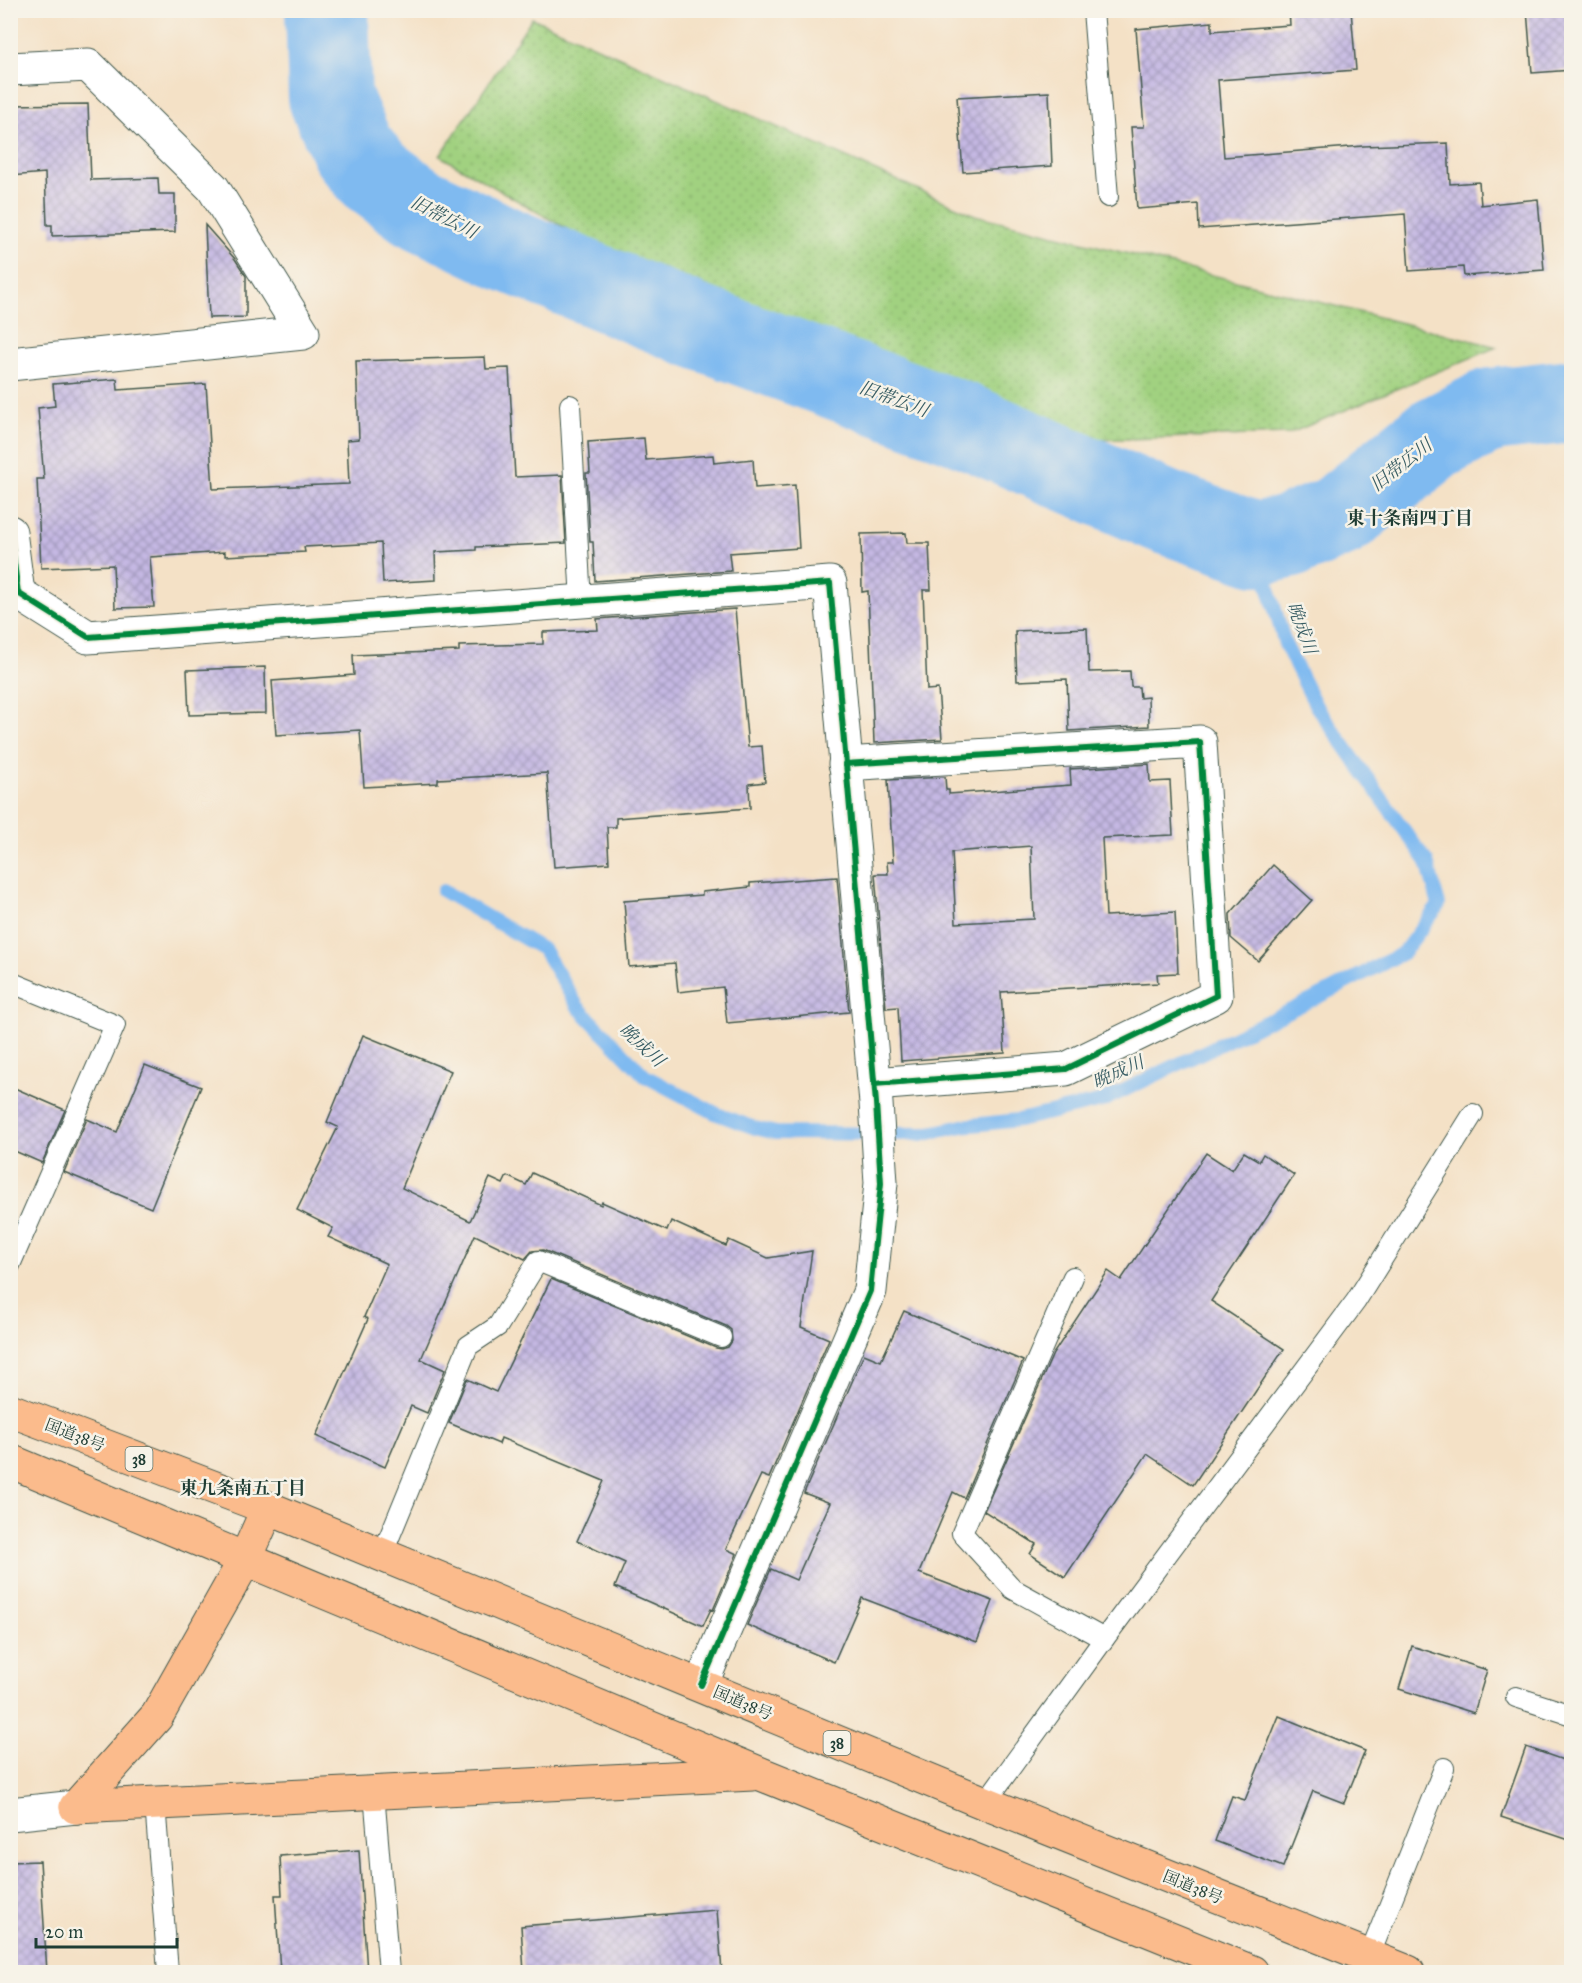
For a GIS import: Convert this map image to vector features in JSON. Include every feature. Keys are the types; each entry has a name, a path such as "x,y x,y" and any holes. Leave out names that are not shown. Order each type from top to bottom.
{"highway":[{"name":"国道38号","path":"10,1410 268,1508 985,1803 1408,1972"},
{"path":"10,1461 761,1774 1197,1962 1252,1972"},
{"path":"76,1808 157,1716 244,1560 268,1508"},
{"path":"76,1808 761,1774"}],"street":[{"path":"10,69 88,65 213,188 303,333 10,364"},
{"path":"10,532 18,593 88,637 830,583 881,1183 870,1291 701,1686"},
{"path":"845,764 1200,742 1216,996 1066,1069 875,1094"},
{"path":"10,1814 76,1808"}],"lane":[{"path":"1093,10 1108,196"},
{"path":"570,405 581,602"},
{"path":"10,982 115,1025 10,1264"},
{"path":"985,1803 1356,1301 1473,1114"},
{"path":"382,1555 468,1346 498,1326 538,1261 721,1337"},
{"path":"1072,1277 962,1533 1013,1588 1104,1639"},
{"path":"1516,1697 1572,1715"},
{"path":"1369,1958 1444,1768"},
{"path":"374,1793 389,1972"},
{"path":"155,1803 168,1972"}],"green space":[{"path":"532,18 975,215 1497,347 1288,434 1093,440 574,233 440,156"}],"building":[{"path":"1289,10 1351,10 1356,70 1218,80 1224,157 1363,146 1448,143 1450,184 1479,182 1481,205 1538,199 1544,270 1464,276 1463,267 1409,271 1405,214 1199,229 1198,204 1137,209 1131,127 1144,127 1136,29 1212,22 1212,31 1290,25"},
{"path":"1527,10 1572,10 1572,70 1532,73"},
{"path":"1049,92 1052,166 963,172 957,97"},
{"path":"88,104 91,180 158,178 159,194 175,194 175,232 52,236 52,225 47,225 45,173 10,176 10,105"},
{"path":"205,225 235,259 246,276 246,317 209,318"},
{"path":"485,357 486,369 509,368 515,477 562,475 566,543 476,547 476,550 435,552 436,580 383,583 381,543 304,547 305,552 225,556 225,552 150,557 154,607 115,608 113,565 41,568 37,479 44,479 38,408 55,406 53,384 117,379 118,390 206,384 213,489 349,484 347,440 359,439 356,361"},
{"path":"644,438 646,460 713,455 714,463 753,459 755,488 795,485 799,548 729,553 731,571 595,581 586,473 590,473 588,442"},
{"path":"906,533 907,543 929,543 931,590 923,590 927,690 938,689 942,739 874,743 868,591 862,592 861,534"},
{"path":"735,609 748,747 762,746 765,782 749,784 750,808 616,818 616,827 607,827 609,863 554,867 547,773 438,779 438,783 364,787 360,730 276,735 272,681 354,675 353,655 459,651 459,646 543,644 543,632 598,630 597,619"},
{"path":"1087,628 1089,672 1130,671 1131,687 1139,687 1140,698 1148,697 1149,726 1069,731 1067,679 1017,681 1015,631"},
{"path":"265,667 266,713 189,715 187,670"},
{"path":"1149,764 1150,782 1170,781 1173,835 1102,838 1106,916 1175,912 1178,973 1157,974 1158,983 1001,992 1005,1053 901,1061 898,1007 886,1008 875,874 888,874 887,862 893,862 888,780 945,777 946,790 949,790 949,794 1071,785 1070,769","holes":["1031,846 1034,919 956,923 952,852"]},
{"path":"1273,865 1312,900 1258,961 1231,938 1230,914"},
{"path":"837,877 849,1012 727,1023 723,987 678,992 675,963 629,967 624,901 702,895 702,892 750,887 750,883"},
{"path":"363,1035 451,1071 402,1188 470,1221 490,1178 503,1184 507,1176 526,1185 532,1173 601,1205 602,1202 667,1231 671,1221 726,1246 729,1240 768,1258 812,1251 801,1327 829,1339 769,1478 761,1475 726,1549 737,1554 713,1610 711,1609 703,1626 615,1587 625,1563 577,1541 604,1481 501,1438 499,1444 449,1423 467,1379 496,1392 551,1279 716,1348 728,1347 732,1341 731,1330 726,1326 543,1250 532,1251 525,1259 475,1235 421,1359 445,1370 427,1413 411,1406 385,1467 316,1436 368,1319 364,1317 387,1264 328,1237 333,1228 297,1210 338,1127 327,1122"},
{"path":"145,1065 201,1087 151,1208 64,1172 87,1119 117,1132"},
{"path":"10,1086 65,1110 42,1163 10,1149"},
{"path":"1244,1152 1259,1161 1263,1154 1294,1175 1211,1301 1284,1349 1193,1485 1147,1454 1065,1577 1030,1554 1036,1544 984,1511 1053,1354 1108,1271 1121,1280 1206,1153 1232,1170"},
{"path":"904,1311 1023,1361 964,1498 953,1492 919,1573 993,1601 977,1642 862,1598 834,1662 747,1625 771,1569 796,1580 830,1503 804,1493 864,1354 881,1361"},
{"path":"1412,1646 1487,1670 1474,1713 1399,1689"},
{"path":"1279,1716 1365,1751 1344,1803 1313,1791 1283,1867 1215,1841 1232,1796 1245,1800"},
{"path":"1526,1747 1572,1763 1572,1841 1501,1817"},
{"path":"359,1850 367,1972 280,1972 275,1895 282,1895 280,1856"},
{"path":"40,1861 47,1972 10,1972 10,1862"},
{"path":"717,1910 722,1972 524,1972 521,1926"}],"waterway":[{"name":"旧帯広川","path":"327,10 330,98 353,150 373,174 416,206 506,249 690,324 962,424 1165,512 1256,544 1288,537 1339,516 1434,439 1491,410 1572,401"},
{"name":"晩成川","path":"443,891 544,950 578,1007 645,1076 717,1114 755,1128 776,1133 925,1134 963,1126 1019,1120 1102,1101 1324,994 1403,953 1439,905 1427,862 1316,706 1285,644 1256,544"}],"cycle path":[{"path":"10,532 18,593 88,637 830,583 881,1183 870,1291 701,1685"},
{"path":"845,764 1200,742 1216,996 1066,1069 874,1084"}],"district":[{"name":"東十条南四丁目","path":"1410,518"},
{"name":"東九条南五丁目","path":"243,1488"}]}
